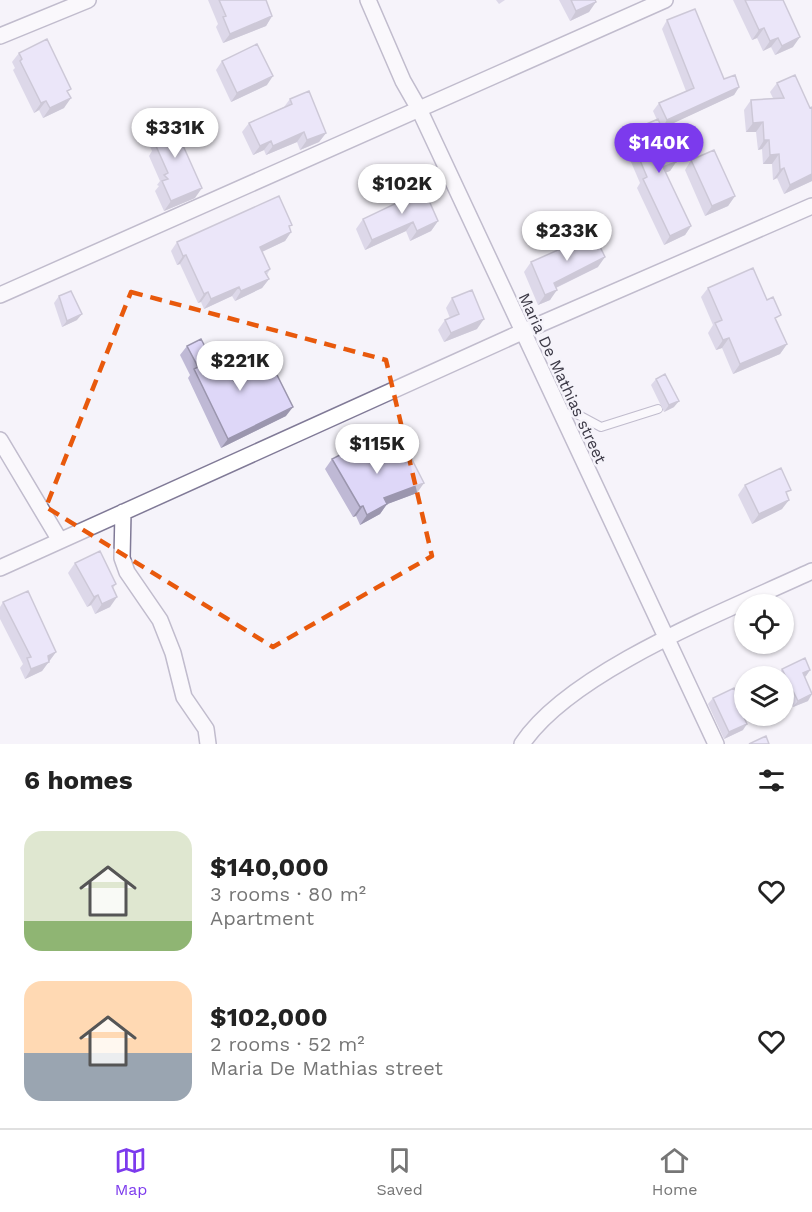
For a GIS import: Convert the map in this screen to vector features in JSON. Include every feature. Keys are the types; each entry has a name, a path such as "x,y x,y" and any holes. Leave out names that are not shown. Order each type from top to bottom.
{"street":[{"path":"0,36 88,0"},
{"name":"Maria De Mathias street","path":"368,0 403,81 419,109 561,417 716,744"},
{"path":"0,295 665,0"},
{"path":"0,568 522,332 812,206"},
{"path":"0,440 60,539"},
{"path":"123,512 122,558 127,572 160,620 173,653 184,697 206,729 208,744"},
{"path":"522,744 561,704 624,660 812,571"}],"lane":[{"path":"561,417 573,412 601,427 658,409"}],"highlighted area":[{"path":"131,292 386,360 432,556 273,647 46,507"}],"building":[{"path":"219,0 266,0 272,16 230,34"},
{"path":"571,0 595,0 596,2 576,11"},
{"path":"745,0 783,0 800,37 782,46 778,38 770,41 764,28 759,30"},
{"path":"695,9 724,79 735,75 739,87 667,120 659,103 694,88 667,20"},
{"path":"47,39 71,89 67,91 71,98 50,108 46,101 41,103 20,61 22,59 19,53"},
{"path":"257,44 273,76 237,93 222,61"},
{"path":"795,75 810,108 812,107 812,174 790,185 784,168 780,170 779,154 770,155 769,140 764,140 763,122 753,123 751,100 784,98 777,83"},
{"path":"309,91 326,133 307,140 304,132 273,146 271,141 260,146 249,123 292,104 290,99"},
{"path":"168,112 202,188 171,201 162,181 168,179 164,175 168,173 156,146 160,144 150,120"},
{"path":"658,119 676,162 663,167 691,226 670,236 643,179 647,177 628,132"},
{"path":"714,150 735,196 712,206 691,160"},
{"path":"423,187 438,221 417,231 413,222 372,240 363,219 401,201 399,198"},
{"path":"279,196 292,225 289,226 291,232 260,247 270,269 265,272 269,279 241,291 239,287 211,299 208,292 204,294 186,255 183,256 177,242"},
{"path":"594,234 605,257 554,283 557,290 545,295 531,262"},
{"path":"753,268 767,300 773,297 781,315 775,318 787,344 740,364 729,338 723,340 715,323 722,320 708,288"},
{"path":"472,290 484,319 451,333 445,320 459,314 452,298"},
{"path":"71,291 82,314 67,321 59,296"},
{"path":"201,339 215,365 224,360 234,381 257,371 254,366 269,359 293,407 228,439 194,369 198,367 187,346"},
{"path":"665,374 679,401 669,405 656,379"},
{"path":"367,441 377,460 405,446 424,483 384,498 387,504 367,515 332,459"},
{"path":"781,468 791,490 786,492 789,500 759,514 745,485"},
{"path":"100,551 116,584 112,586 117,597 102,604 98,595 94,597 75,563"},
{"path":"28,591 56,652 48,656 49,662 31,669 27,658 31,657 3,602"},
{"path":"805,658 810,670 803,673 812,694 798,701 794,693 794,666 788,666"},
{"path":"734,688 734,726 742,726 729,732 713,698"},
{"path":"766,736 769,744 749,744"}]}
